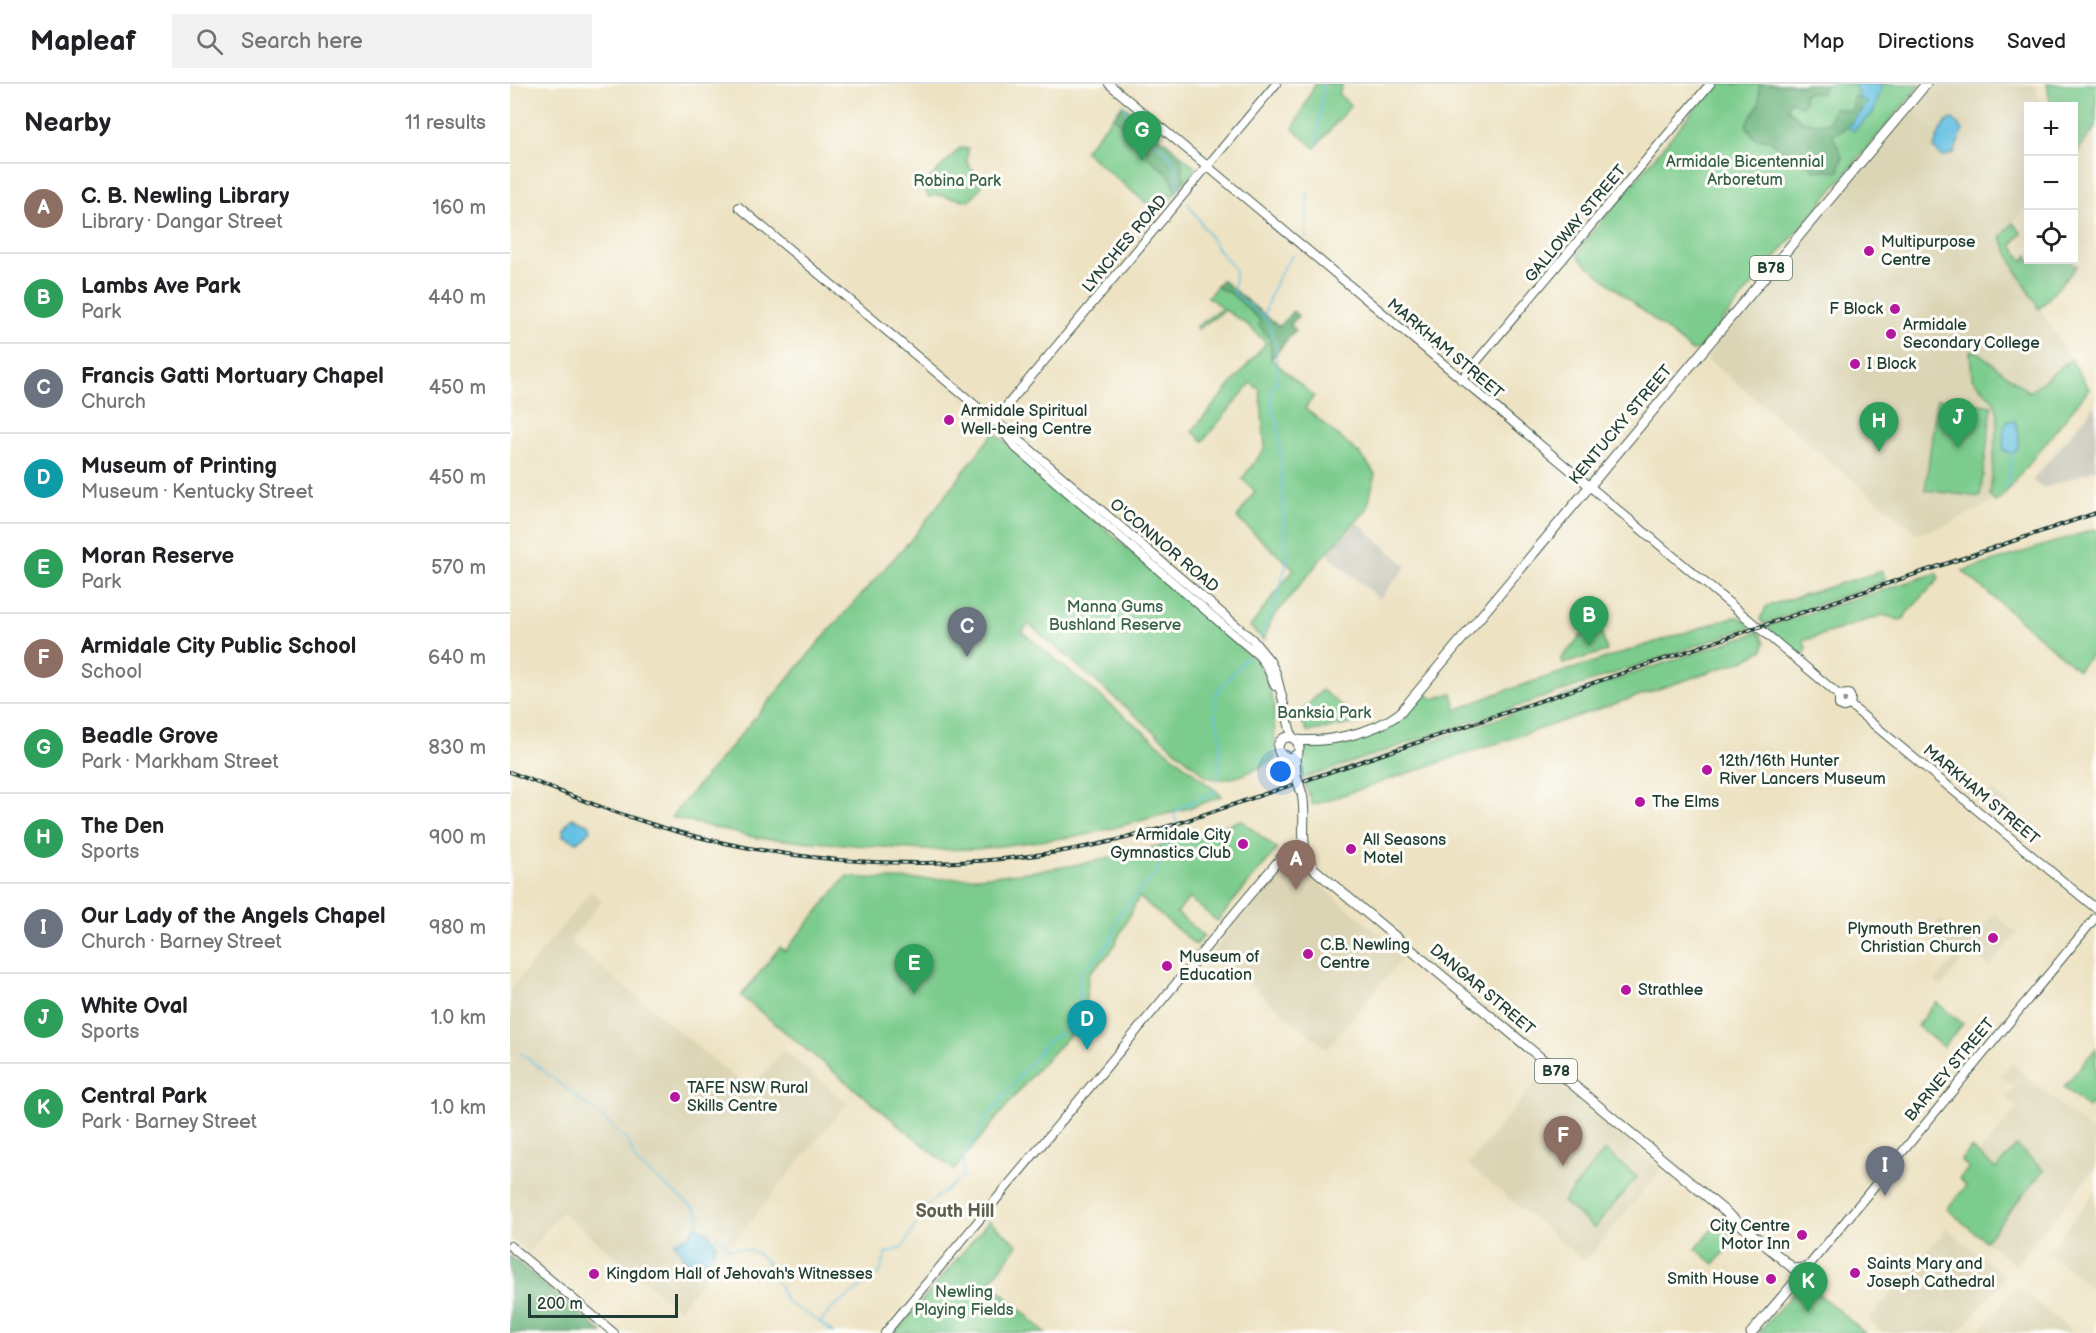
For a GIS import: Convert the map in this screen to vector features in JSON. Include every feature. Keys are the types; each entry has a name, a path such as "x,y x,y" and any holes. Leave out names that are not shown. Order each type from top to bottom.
{"main road":[{"name":"KENTUCKY STREET","path":"1291,746 1372,728 1400,713 1926,84"},
{"path":"1291,746 1295,772 1302,794 1304,814 1302,845"},
{"name":"DANGAR STREET","path":"1302,845 1314,868 1794,1269"},
{"path":"1801,1267 1806,1269 1809,1274 1807,1281 1801,1284 1795,1282 1792,1275 1794,1269 1801,1267"},
{"path":"1751,1333 1795,1282"}],"street":[{"name":"MARKHAM STREET","path":"1109,84 1839,695 1849,694 1852,700 1850,705 2095,907"},
{"name":"LYNCHES ROAD","path":"994,421 1276,84"},
{"name":"GALLOWAY STREET","path":"1461,380 1710,84"},
{"name":"O'CONNOR ROAD","path":"739,207 1012,434 1252,639 1270,661 1276,673 1286,705 1284,715 1291,746"},
{"path":"885,1333 1288,849 1302,845"},
{"path":"2095,907 2092,913 2096,919"},
{"name":"BARNEY STREET","path":"1806,1269 2096,919"},
{"path":"510,1246 614,1333"}],"shaded area":[{"name":"Armidale Secondary College","path":"1932,84 2035,84 2039,102 2024,102 2024,209 2001,237 2016,270 2089,389 2002,497 1947,525 1918,534 1706,358"},
{"path":"2096,404 2096,469 2044,488 2032,481"},
{"path":"1358,523 1407,566 1379,599 1326,553"},
{"path":"1992,790 2011,805 2000,819 1981,803"},
{"name":"C.B. Newling Centre","path":"1289,859 1404,955 1327,1049 1212,953"},
{"name":"TAFE NSW Rural Skills Centre","path":"591,891 602,901 570,941 750,1090 783,1050 847,1103 679,1309 561,1212 528,1253 510,1238 510,990"},
{"path":"1994,913 2017,933 1989,967 1970,951 1941,987 1935,982 1955,958 1926,935 1939,919 1969,943"},
{"path":"2011,1063 2096,1135 2096,1167 2015,1265 1985,1241 2044,1170 1996,1170 1978,1155 2017,1108 2006,1098 2015,1087 2001,1075"},
{"path":"1545,1071 1659,1167 1659,1172 1587,1259 1582,1259 1468,1165"},
{"path":"2096,1191 2096,1292 2047,1252"},
{"path":"1947,1228 2003,1275 2003,1280 1958,1333 1884,1333 1868,1320"},
{"path":"2017,1286 2067,1327 2074,1333 1978,1333"}],"green space":[{"path":"1315,84 1342,84 1339,95 1351,105 1315,148 1293,129"},
{"name":"Armidale Bicentennial Arboretum","path":"1715,84 1921,84 1698,350 1692,351 1581,260 1578,255 1582,245"},
{"path":"1759,84 1824,84 1822,94 1807,92 1803,96 1805,101 1801,107 1791,100 1787,107 1800,120 1810,123 1829,122 1834,108 1852,111 1854,96 1860,97 1859,116 1848,127 1832,134 1842,156 1839,171 1814,170 1801,156 1784,154 1771,140 1755,138 1746,125 1759,104"},
{"path":"2047,84 2096,84 2096,127 2078,151 2078,102 2050,102"},
{"path":"1123,105 1196,168 1158,213 1084,151"},
{"path":"1123,105 1180,154 1185,181 1176,192 1168,175 1146,155 1148,148 1141,147 1114,116"},
{"name":"Robina Park","path":"960,148 968,149 967,162 982,186 969,201 937,195 928,197 924,184"},
{"path":"2013,223 2022,233 2012,245 2024,260 2024,264 2074,264 2077,266 2039,309 2016,270 2001,237"},
{"path":"1222,280 1279,327 1293,311 1298,316 1290,325 1295,330 1271,359 1314,396 1305,408 1362,456 1375,474 1367,510 1326,553 1272,619 1264,640 1250,627 1294,569 1237,518 1255,491 1242,479 1265,448 1260,390 1251,383 1203,441 1192,431 1266,343 1248,325 1225,310 1198,329 1196,327 1222,308 1208,297"},
{"path":"1222,280 1279,327 1293,311 1298,316 1290,325 1295,330 1271,359 1270,340 1259,325 1260,320 1232,294 1217,287"},
{"path":"1970,351 1976,351 2029,392 2071,359 2089,389 2002,497 1995,502 1990,496 1998,414 1994,401 1972,378"},
{"path":"1937,399 1992,406 1980,497 1925,490"},
{"name":"Manna Gums Bushland Reserve","path":"994,432 1258,662 1265,675 1274,704 1275,759 1234,778 1207,777 1029,624 1022,632 1222,796 1193,807 1086,835 977,849 925,850 757,838 671,817 827,633 915,535"},
{"path":"2096,529 2096,650 2078,670 1963,571"},
{"path":"1882,571 1886,581 1763,624 1760,619 1767,606"},
{"path":"1937,573 1939,579 1906,614 1905,618 1900,620 1883,615 1803,641 1807,649 1803,656 1765,627"},
{"path":"1597,617 1607,651 1563,664 1561,659"},
{"path":"1733,617 1740,617 1752,627 1302,779 1299,775 1300,756 1304,749 1312,743 1374,731 1399,717 1424,692 1433,699 1452,693 1456,710 1498,693"},
{"path":"1758,632 1765,642 1763,650 1745,660 1313,805 1304,783"},
{"name":"Banksia Park","path":"1322,690 1362,722 1308,732 1298,715"},
{"path":"1241,820 1277,849 1217,921 1189,898 1177,913 1204,936 1196,945 1139,897 1110,953 1089,973 1085,1007 1070,1035 1037,1069 954,1170 741,996 780,947 785,951 846,877 946,879 1046,870 1145,850"},
{"path":"1936,1002 1963,1024 1943,1047 1917,1026"},
{"path":"2096,1048 2096,1099 2088,1108 2064,1087"},
{"path":"2016,1146 2044,1170 1985,1241 1947,1209 1966,1186 1959,1179 1969,1168 1961,1160 1971,1148 1996,1169"},
{"path":"1605,1150 1637,1177 1594,1228 1563,1202"},
{"name":"Newling Playing Fields","path":"989,1221 1018,1245 990,1282 1046,1333 895,1333"},
{"path":"1717,1223 1735,1239 1714,1264 1696,1249"},
{"path":"510,1256 603,1333 510,1333"},
{"path":"1798,1287 1807,1287 1815,1291 1865,1333 1758,1333"}],"water":[{"path":"1854,84 1883,84 1873,113 1853,131 1848,127 1867,103 1860,99"},
{"path":"1953,119 1963,130 1954,153 1942,157 1934,148 1935,144 1943,126"},
{"path":"2008,421 2015,421 2018,434 2018,447 2013,454 2003,450 2004,428"},
{"path":"572,818 589,824 591,830 577,842 563,836 563,829"},
{"path":"695,1226 708,1232 716,1243 709,1258 694,1265 686,1261 674,1242 691,1234"}],"waterway":[{"path":"1317,143 1323,84"},
{"path":"1124,104 1138,129 1165,150 1172,159 1178,189"},
{"path":"1306,238 1308,193"},
{"path":"1188,203 1217,248 1235,270 1234,293 1268,321 1276,346 1277,379 1271,392 1272,410 1278,423 1287,561 1277,599 1260,638"},
{"path":"1264,316 1275,284 1293,255"},
{"path":"2006,489 2013,454"},
{"path":"1218,779 1221,738 1215,714 1216,694 1246,657"},
{"path":"821,1321 832,1309 880,1273 886,1254 903,1247 927,1205 963,1177 964,1158 988,1116 1046,1043 1064,1032 1079,1009 1081,971 1102,953 1111,940 1117,917 1155,874 1169,841 1178,829 1174,814 1183,806 1213,793 1216,789"},
{"path":"521,1053 602,1117 629,1143 636,1162 695,1209 700,1217 697,1227"},
{"path":"713,1239 717,1237 725,1241 728,1249 747,1250 761,1256 771,1268 786,1301 833,1333"}],"railway":[{"path":"510,772 667,829 750,848 811,857 873,862 935,863 1059,852 1120,840 1179,823 2096,513"}],"place":[{"name":"Beadle Grove","path":"1142,161"},
{"name":"Multipurpose Centre","path":"1869,251"},
{"name":"F Block","path":"1895,309"},
{"name":"Armidale Secondary College","path":"1891,334"},
{"name":"I Block","path":"1855,364"},
{"name":"Armidale Spiritual Well-being Centre","path":"949,420"},
{"name":"White Oval","path":"1958,448"},
{"name":"The Den","path":"1879,452"},
{"name":"Lambs Ave Park","path":"1589,646"},
{"name":"Francis Gatti Mortuary Chapel","path":"967,657"},
{"name":"12th/16th Hunter River Lancers Museum","path":"1707,770"},
{"name":"The Elms","path":"1640,802"},
{"name":"Armidale City Gymnastics Club","path":"1243,844"},
{"name":"All Seasons Motel","path":"1351,849"},
{"name":"C. B. Newling Library","path":"1296,890"},
{"name":"Plymouth Brethren Christian Church","path":"1993,938"},
{"name":"C.B. Newling Centre","path":"1308,954"},
{"name":"Museum of Education","path":"1167,966"},
{"name":"Strathlee","path":"1626,990"},
{"name":"Moran Reserve","path":"914,994"},
{"name":"Museum of Printing","path":"1087,1050"},
{"name":"TAFE NSW Rural Skills Centre","path":"675,1097"},
{"name":"Armidale City Public School","path":"1563,1166"},
{"name":"Our Lady of the Angels Chapel","path":"1885,1196"},
{"name":"City Centre Motor Inn","path":"1802,1235"},
{"name":"Saints Mary and Joseph Cathedral","path":"1855,1273"},
{"name":"Kingdom Hall of Jehovah's Witnesses","path":"594,1274"},
{"name":"Smith House","path":"1771,1279"},
{"name":"Central Park","path":"1808,1312"}],"district":[{"name":"South Hill","path":"955,1211"}]}
